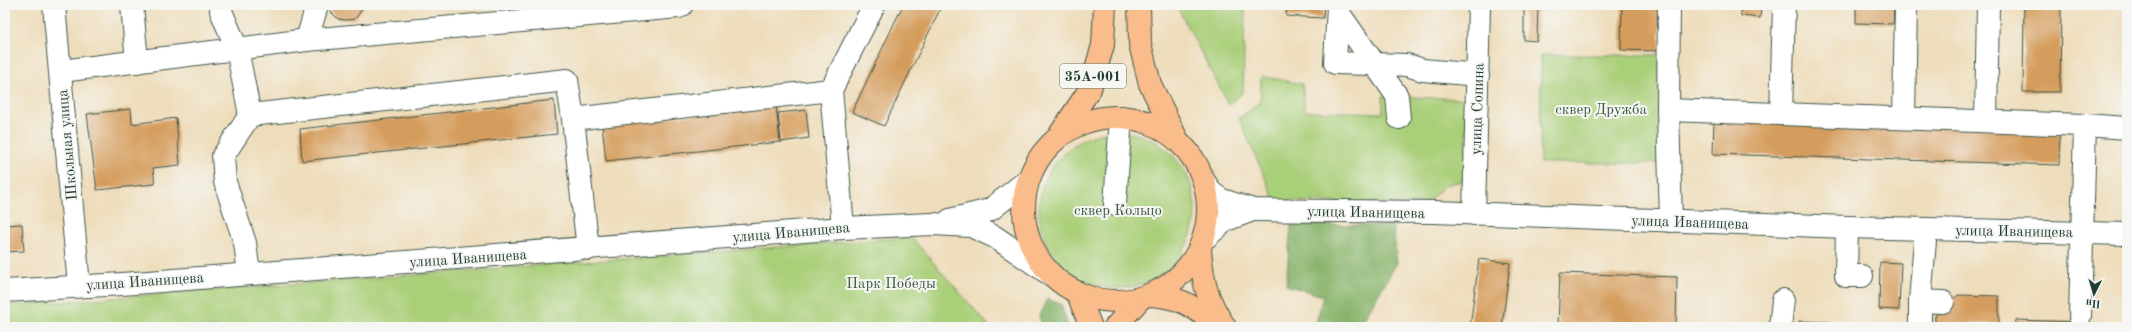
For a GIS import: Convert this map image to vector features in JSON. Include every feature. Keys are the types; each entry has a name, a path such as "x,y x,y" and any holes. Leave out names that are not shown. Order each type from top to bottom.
{"main road":[{"name":"35А-001","path":"1105,5 1103,45 1090,89 1057,138 1045,150 1035,164 1028,180 1024,205 1026,230 1036,254 1051,274 1077,292 1097,299 1119,301 1145,296 1170,296 1182,300 1220,327"},
{"name":"35А-001","path":"1139,5 1140,44 1150,84 1178,140 1194,159 1204,182 1208,201 1208,220 1201,244 1191,264 1179,277 1165,287 1145,296"},
{"name":"35А-001","path":"1057,138 1076,126 1098,119 1121,117 1142,120 1161,128 1178,140"},
{"name":"35А-001","path":"1201,244 1204,286 1212,307 1225,327"},
{"path":"1077,292 1091,327"},
{"path":"1115,327 1145,296"}],"street":[{"name":"Школьная улица","path":"54,5 79,286"},
{"path":"132,5 137,62"},
{"path":"307,40 317,5"},
{"path":"61,71 307,40 679,7 682,5"},
{"path":"843,228 831,90 874,5"},
{"name":"улица Сопина","path":"1474,214 1479,5"},
{"path":"1669,5 1668,110 1671,221"},
{"path":"1782,114 1784,5"},
{"path":"1904,117 1906,5"},
{"path":"1986,120 1988,5"},
{"path":"1338,9 1335,63 1407,65 1423,70 1478,75"},
{"path":"1338,9 1397,96 1399,118"},
{"path":"221,11 238,49 250,115 223,156 225,182 245,243 248,274"},
{"path":"250,115 567,80 588,249"},
{"path":"573,119 831,90"},
{"path":"1668,110 1986,120 2127,128"},
{"path":"1115,204 1121,117"},
{"path":"2080,317 2085,125"},
{"name":"улица Иванищева","path":"932,224 990,210 1028,180"},
{"name":"улица Иванищева","path":"1204,182 1212,193 1222,200 1253,210 1474,214 1848,227 2127,234"},
{"name":"улица Иванищева","path":"1201,244 1226,220 1253,210"},
{"name":"улица Иванищева","path":"5,291 588,249 843,228 932,224 971,226 995,237 1051,274"},
{"path":"1848,227 1846,276 1862,276"},
{"path":"1920,327 1920,301 1926,229"},
{"path":"1780,327 1783,300"},
{"path":"1920,301 1943,302"}],"green space":[{"path":"1176,5 1245,5 1243,92 1229,105"},
{"name":"сквер Дружба","path":"1541,55 1662,55 1662,163 1540,163"},
{"path":"1261,76 1302,84 1305,111 1383,113 1383,96 1468,99 1465,180 1445,185 1426,204 1275,201 1239,118 1260,103"},
{"name":"сквер Кольцо","path":"1109,132 1125,132 1140,135 1154,141 1167,150 1177,160 1186,173 1192,187 1195,210 1194,225 1186,247 1177,260 1167,270 1154,279 1140,285 1125,288 1109,288 1094,285 1080,279 1067,270 1057,260 1048,247 1042,233 1039,218 1039,202 1042,187 1048,173 1057,160 1067,150 1080,141 1094,135"},
{"path":"1291,224 1393,226 1397,263 1359,327 1315,327 1323,296 1286,285"},
{"name":"Парк Победы","path":"911,237 990,327 5,327 5,306"},
{"path":"1047,299 1061,304 1068,327 1042,327 1039,315"}],"building":[{"path":"330,5 363,5 355,19 346,20 338,19 331,12"},
{"path":"903,5 942,5 884,126 852,112"},
{"path":"1287,5 1324,5 1323,18 1286,16"},
{"path":"1524,5 1538,5 1537,41 1524,40"},
{"path":"1622,5 1660,5 1660,51 1621,50"},
{"path":"1741,5 1761,5 1760,18 1741,16"},
{"path":"1856,5 1894,5 1893,24 1856,23"},
{"path":"2024,5 2061,5 2060,92 2023,92"},
{"path":"554,100 557,134 302,161 300,129"},
{"path":"776,106 780,142 606,161 602,125"},
{"path":"131,109 132,124 176,118 180,165 153,168 155,184 97,190 87,114"},
{"path":"806,110 809,138 781,142 778,113"},
{"path":"1714,119 2060,130 2059,165 1713,154"},
{"path":"22,224 24,251 5,252 5,225"},
{"path":"1479,259 1510,263 1502,327 1470,327"},
{"path":"1880,262 1901,263 1899,310 1879,309"},
{"path":"1560,273 1677,277 1676,327 1558,327"},
{"path":"1958,295 1999,296 1999,324 1935,324 1935,316"},
{"path":"2016,320 2080,322 2080,327 2015,327"},
{"path":"1799,321 1830,322 1830,327 1799,327"}]}
